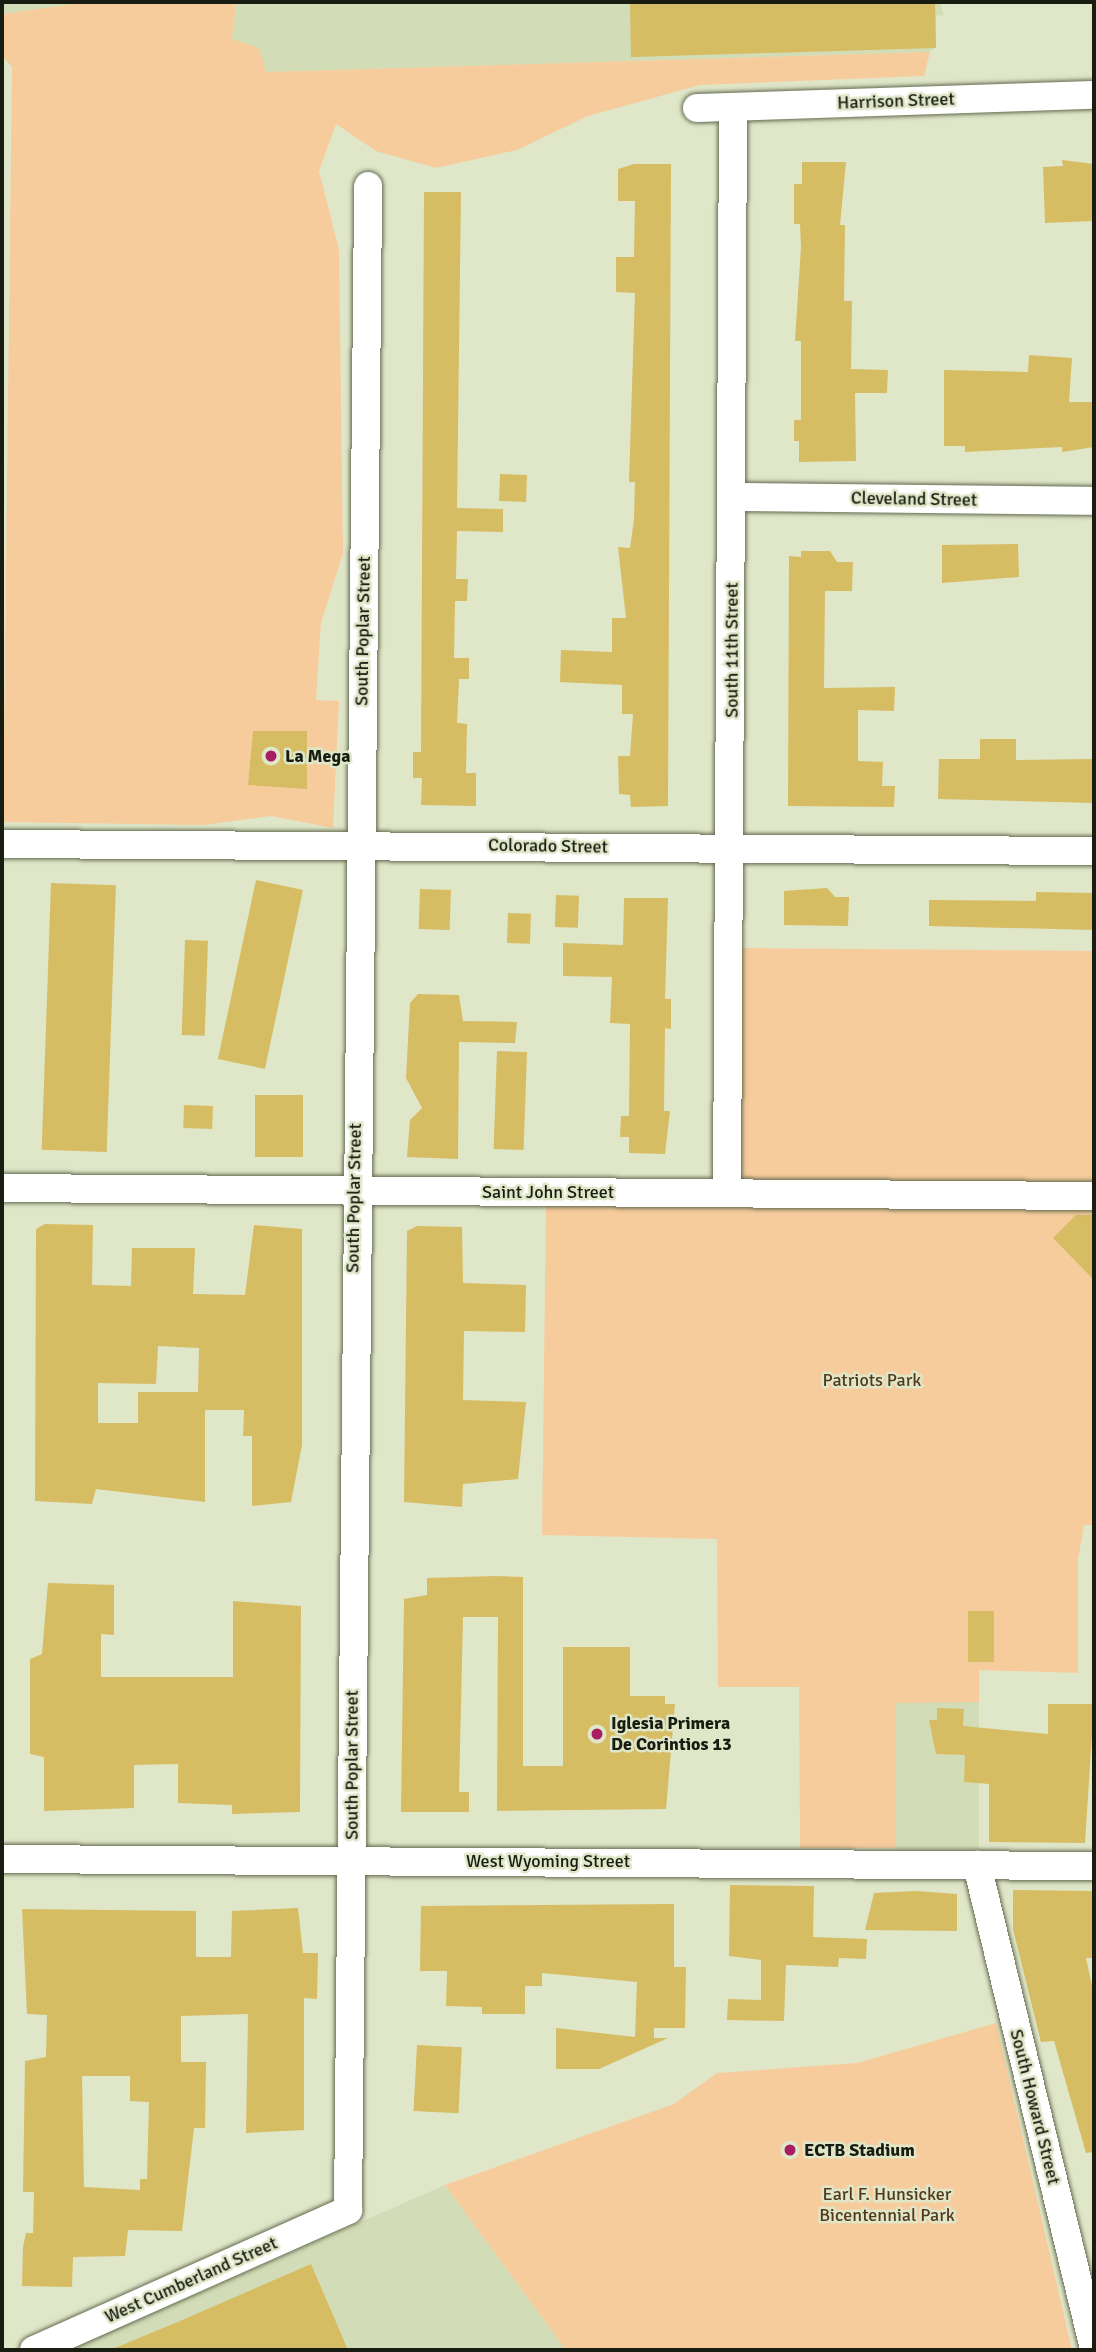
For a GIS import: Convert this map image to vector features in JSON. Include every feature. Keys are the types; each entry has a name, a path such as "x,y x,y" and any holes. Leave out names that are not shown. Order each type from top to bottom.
{"street":[{"name":"Harrison Street","path":"697,108 1094,95"},
{"name":"South 11th Street","path":"727,1193 733,497 733,107"},
{"name":"South Poplar Street","path":"348,2210 354,1190 361,844 368,186"},
{"name":"Cleveland Street","path":"733,497 1094,501"},
{"name":"Colorado Street","path":"2,844 361,844 1094,851"},
{"name":"Saint John Street","path":"2,1188 1094,1196"},
{"name":"West Wyoming Street","path":"2,1859 1094,1866"},
{"name":"South Howard Street","path":"977,1865 1094,2350"},
{"name":"West Cumberland Street","path":"34,2350 348,2210"}],"shaded area":[{"path":"2,2 89,2 2,14"},
{"path":"236,2 940,2 944,15 936,16 936,47 930,52 266,72 258,48 232,40"},
{"path":"896,1702 979,1702 979,1849 896,1849"},
{"path":"445,2185 566,2350 69,2350"}],"green space":[{"path":"89,2 236,2 232,39 259,48 266,72 930,52 924,76 700,85 588,116 517,150 436,168 376,151 336,124 319,171 339,250 343,553 321,623 316,700 339,701 333,828 271,816 204,825 3,822 12,67 2,56 2,14"},
{"name":"Patriots Park","path":"739,948 1094,951 1094,1525 1084,1525 1078,1560 1078,1673 979,1670 979,1702 896,1703 896,1848 800,1848 799,1687 718,1687 717,1539 542,1535 546,1202 735,1205"},
{"name":"ECTB Stadium","path":"996,2023 1072,2350 566,2350 445,2185 674,2104 717,2073 857,2063"}],"building":[{"path":"630,2 935,2 936,48 631,57"},
{"path":"1062,160 1094,164 1094,221 1045,223 1043,167 1063,166"},
{"path":"802,162 846,162 840,225 845,225 844,301 852,301 851,369 888,370 887,393 855,393 856,461 799,462 799,441 794,441 794,420 801,420 801,341 795,341 801,247 800,224 794,224 794,184 802,184"},
{"path":"634,164 671,164 668,806 631,807 630,795 619,794 618,756 630,756 633,714 622,714 622,685 560,682 561,650 612,652 612,618 626,618 618,547 630,548 634,519 635,482 629,482 635,293 616,292 616,257 634,257 635,201 618,201 618,169"},
{"path":"424,192 461,192 457,508 503,509 503,532 457,531 456,579 468,579 467,601 455,601 454,658 469,658 469,679 459,679 457,723 467,724 466,773 476,773 476,806 421,805 422,778 413,778 413,752 421,752"},
{"path":"1029,355 1072,358 1069,402 1094,402 1094,447 1062,452 1062,447 965,452 965,446 944,446 944,370 1028,372"},
{"path":"500,474 527,475 526,502 499,501"},
{"path":"1018,544 1019,577 942,583 942,545"},
{"path":"801,551 830,551 837,562 853,562 852,591 825,591 824,688 895,687 894,711 858,710 858,761 883,762 882,786 895,786 894,807 788,806 789,556 801,557"},
{"name":"La Mega","path":"253,731 307,731 307,789 248,785"},
{"path":"980,739 1016,739 1016,760 1094,759 1094,803 938,799 939,759 980,759"},
{"path":"256,880 303,890 265,1069 218,1059"},
{"path":"51,883 116,885 107,1152 42,1150"},
{"path":"827,888 835,897 849,897 848,926 784,925 784,891"},
{"path":"420,889 451,890 450,930 419,929"},
{"path":"1036,892 1094,893 1094,930 929,926 929,900 1036,901"},
{"path":"556,895 579,896 578,928 555,927"},
{"path":"624,898 668,898 665,999 671,999 671,1029 665,1028 664,1111 670,1111 665,1154 629,1153 629,1137 620,1137 621,1116 629,1116 630,1024 610,1023 612,977 563,976 563,943 623,945"},
{"path":"508,913 531,914 530,944 507,943"},
{"path":"185,940 208,941 205,1036 182,1035"},
{"path":"418,994 459,995 463,1021 517,1022 515,1043 459,1042 458,1159 407,1157 410,1120 422,1108 406,1078 410,1003"},
{"path":"497,1051 527,1052 524,1150 494,1149"},
{"path":"255,1095 303,1095 303,1157 255,1157"},
{"path":"184,1105 213,1106 212,1129 183,1128"},
{"path":"1076,1215 1094,1215 1094,1280 1053,1238"},
{"path":"45,1224 93,1225 92,1285 131,1286 132,1248 195,1248 193,1294 245,1295 254,1225 302,1229 302,1445 291,1502 252,1506 252,1436 243,1436 244,1410 205,1410 205,1502 96,1489 92,1504 35,1501 36,1229","holes":["158,1346 199,1348 198,1392 138,1392 138,1423 98,1423 98,1383 156,1384"]},
{"path":"417,1226 462,1227 463,1283 526,1285 525,1332 464,1331 463,1400 526,1402 518,1479 463,1484 462,1507 404,1502 407,1231"},
{"path":"523,1577 523,1766 563,1766 563,1647 630,1647 630,1696 665,1696 665,1704 675,1704 666,1809 497,1811 498,1617 463,1617 459,1792 469,1792 469,1812 401,1812 404,1599 427,1595 427,1578"},
{"path":"48,1583 114,1585 114,1635 101,1634 101,1677 233,1677 233,1601 301,1606 300,1812 232,1814 232,1805 178,1803 178,1764 134,1765 134,1808 44,1811 44,1757 30,1754 30,1659 42,1654"},
{"path":"968,1611 994,1611 994,1662 968,1662"},
{"path":"1048,1704 1094,1704 1085,1843 989,1842 989,1784 964,1782 965,1755 936,1754 929,1720 937,1720 937,1708 964,1709 963,1726 1048,1734"},
{"path":"730,1885 814,1886 813,1937 867,1939 866,1959 839,1958 838,1967 786,1965 784,2021 727,2020 728,1999 761,2000 761,1960 729,1956"},
{"path":"1013,1890 1094,1891 1094,1958 1086,1958 1094,1995 1094,2152 1086,2153 1054,2041 1041,2042 1013,1929"},
{"path":"916,1891 957,1894 957,1931 865,1930 874,1893"},
{"path":"674,1904 674,1967 686,1967 685,2028 654,2028 654,2038 668,2038 599,2069 556,2069 556,2028 635,2037 637,1982 542,1973 542,1986 525,1986 525,2014 482,2014 482,2007 446,2006 447,1971 420,1971 421,1906"},
{"path":"298,1908 303,1953 318,1953 317,1999 304,1998 304,2130 246,2133 248,2014 181,2016 181,2062 206,2062 205,2128 194,2128 182,2231 128,2230 125,2256 73,2257 72,2287 22,2286 23,2247 26,2233 33,2233 34,2192 23,2192 25,2061 46,2057 47,2015 27,2014 22,1909 196,1911 196,1957 231,1957 232,1911","holes":["82,2076 130,2076 130,2101 149,2102 147,2179 140,2179 140,2190 84,2187"]},
{"path":"417,2045 462,2047 458,2113 414,2111"},
{"path":"311,2264 348,2350 110,2350 180,2321"}],"place":[{"name":"La Mega","path":"271,756"},
{"name":"Iglesia Primera De Corintios 13","path":"597,1734"},
{"name":"ECTB Stadium","path":"790,2150"}],"park label":[{"name":"Earl F. Hunsicker Bicentennial Park","path":"887,2205"}]}
